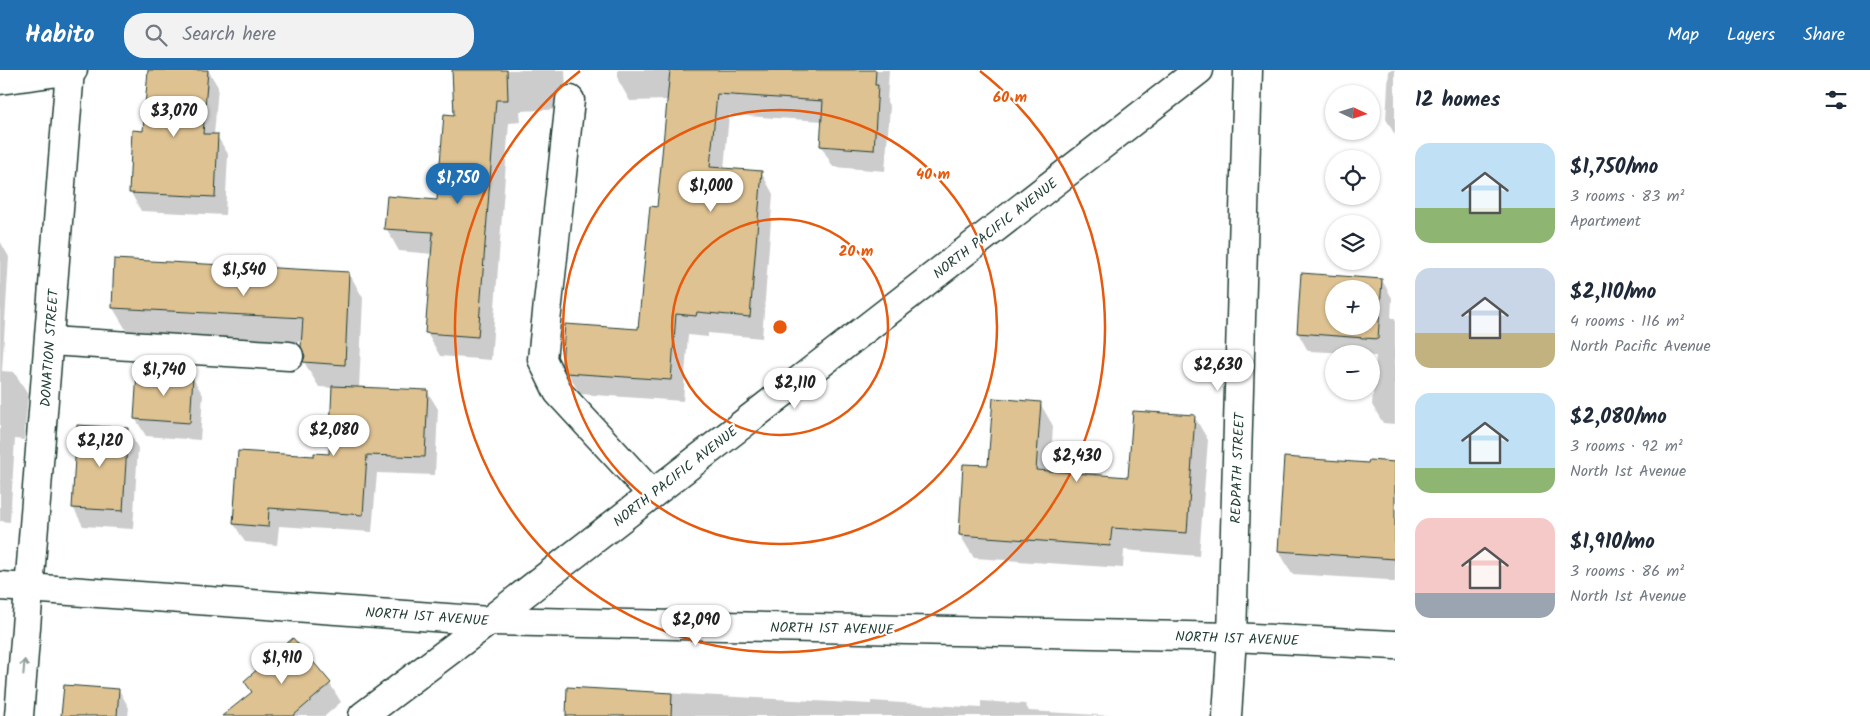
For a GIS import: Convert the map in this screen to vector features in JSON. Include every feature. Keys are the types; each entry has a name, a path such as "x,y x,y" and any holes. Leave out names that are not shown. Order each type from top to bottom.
{"street":[{"path":"0,80 72,70"},
{"name":"DONATION STREET","path":"19,716 72,70"},
{"name":"NORTH PACIFIC AVENUE","path":"363,716 489,621 1199,70"},
{"name":"REDPATH STREET","path":"1227,716 1232,637 1248,70"},
{"path":"570,100 542,359 558,392 652,494"},
{"path":"50,341 289,356"},
{"name":"NORTH 1ST AVENUE","path":"0,586 489,621 1232,637 1395,645"}],"building":[{"path":"148,70 208,70 203,134 218,134 215,197 129,193 132,130 143,131"},
{"path":"452,70 507,70 508,100 496,100 478,337 425,333 433,232 384,229 387,196 437,200 444,114 454,115"},
{"path":"670,70 876,70 875,85 878,85 874,150 820,146 823,101 717,94 710,167 762,171 750,317 697,312 696,316 676,314 671,380 566,373 562,365 565,324 638,329 650,206 657,207"},
{"path":"114,259 349,272 345,365 303,362 305,356 301,347 303,318 112,308"},
{"path":"1301,273 1382,279 1380,309 1380,280 1325,280 1325,335 1378,335 1378,339 1297,333"},
{"path":"137,372 193,376 190,423 134,419"},
{"path":"332,386 428,390 425,457 367,455 363,515 269,508 268,527 233,524 238,451 314,456 314,453 329,454"},
{"path":"993,398 1041,402 1036,470 1128,477 1133,411 1195,415 1187,533 1112,528 1110,546 959,535 963,464 988,465"},
{"path":"77,425 128,428 123,511 72,508"},
{"path":"1284,457 1368,463 1369,460 1395,462 1395,559 1278,551"},
{"path":"293,638 331,683 293,716 222,716 252,692 244,681"},
{"path":"64,685 119,689 117,716 61,716"},
{"path":"567,687 672,693 671,716 566,716"}]}
